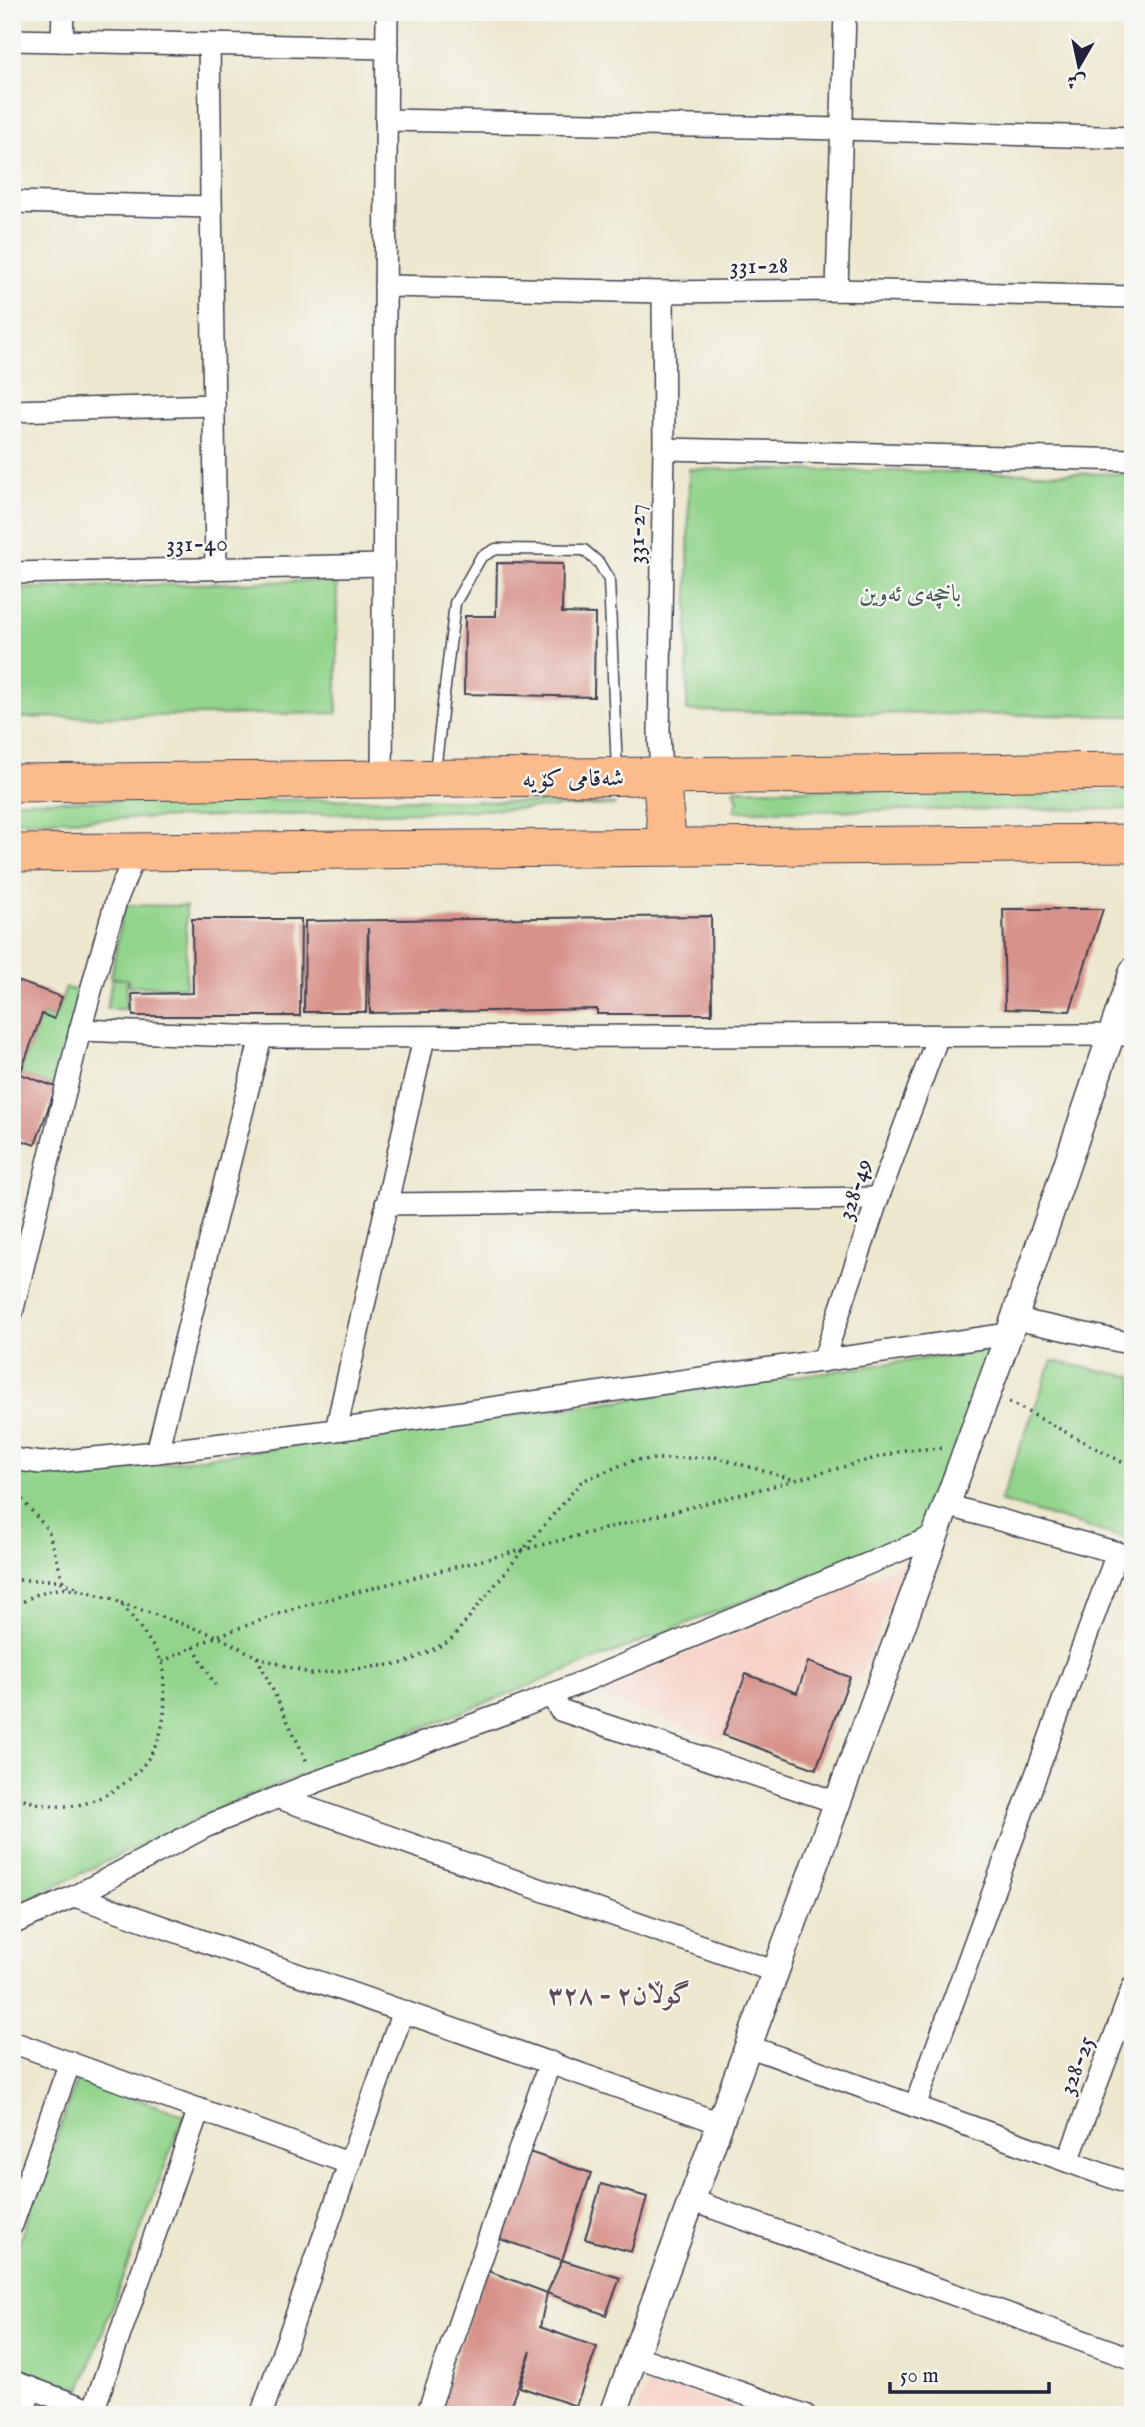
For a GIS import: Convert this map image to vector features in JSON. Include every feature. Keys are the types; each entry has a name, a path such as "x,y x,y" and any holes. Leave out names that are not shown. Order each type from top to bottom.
{"highway":[{"name":"شەقامی کۆیە","path":"12,783 1133,771"},
{"path":"661,777 668,847"},
{"path":"12,853 1133,843"}],"street":[{"path":"62,41 63,12"},
{"path":"382,780 387,12"},
{"path":"837,290 845,12"},
{"path":"12,40 387,48"},
{"path":"209,44 216,569"},
{"path":"386,120 1133,138"},
{"path":"12,202 211,206"},
{"name":"331-28","path":"385,286 663,292 837,290 1133,297"},
{"name":"331-27","path":"661,777 659,731 664,449 663,292"},
{"path":"12,411 214,405"},
{"path":"664,449 1133,460"},
{"name":"331-40","path":"12,573 383,565"},
{"path":"12,1312 80,1030 116,901 135,852"},
{"path":"613,2415 836,1802 1122,1035 1133,971"},
{"path":"80,1030 261,1037 424,1038 1122,1035"},
{"name":"328-49","path":"823,1361 878,1198 938,1036"},
{"path":"158,1452 261,1037"},
{"path":"336,1430 424,1038"},
{"path":"386,1204 878,1198"},
{"path":"12,1459 40,1463 158,1452 336,1430 823,1361 1012,1327 1133,1344"},
{"path":"915,2106 1125,1555 946,1505"},
{"path":"12,1924 75,1896 206,1825 519,1708 935,1536"},
{"path":"551,1694 561,1710 836,1802"},
{"path":"279,1798 776,1972"},
{"path":"75,1896 720,2123"},
{"name":"328-25","path":"1068,2161 1127,2023 1133,1987"},
{"path":"261,2415 403,2011"},
{"path":"12,2042 348,2163"},
{"path":"748,2046 1133,2185"},
{"path":"14,2213 69,2062"},
{"path":"427,2415 550,2062"},
{"path":"23,2415 22,2385 98,2413 199,2109"},
{"path":"691,2200 1133,2359"},
{"path":"635,2356 806,2415"}],"lane":[{"path":"434,779 455,603 481,557 496,548 584,550 599,563 608,580 617,777"}],"path":[{"path":"986,1396 1009,1402 1133,1468"},
{"path":"162,1662 217,1636 298,1607 905,1450 968,1447"},
{"path":"12,1610 49,1589 65,1586 80,1588 217,1636 257,1657 313,1674 405,1663 450,1641 582,1481 634,1460 715,1457 795,1480"},
{"path":"13,1489 48,1530 65,1586"},
{"path":"12,1580 57,1580 65,1586"},
{"path":"12,1793 22,1799 56,1806 91,1802 122,1787 147,1763 161,1731 165,1697 162,1662 119,1602"},
{"path":"194,1647 215,1685"},
{"path":"257,1657 316,1782"}],"shaded area":[{"path":"907,1563 859,1680 809,1662 797,1693 746,1674 722,1742 591,1692"},
{"path":"656,2380 752,2415 636,2415 646,2387"}],"green space":[{"name":"باخچەی ئەوین","path":"689,469 1133,474 1133,716 687,711"},
{"path":"337,580 337,713 12,718 12,589"},
{"path":"734,789 1133,791 1133,809 734,811 738,801"},
{"path":"413,799 616,805 12,821 12,801"},
{"path":"124,905 186,906 186,987 130,986 127,978 126,1009 107,1009 112,978 125,979 111,977"},
{"path":"66,988 81,992 56,1087 20,1074 42,1014 54,1019"},
{"path":"994,1349 929,1528 224,1806 12,1906 12,1467 107,1471"},
{"path":"1052,1361 1133,1377 1133,1541 1000,1501"},
{"path":"77,2079 184,2115 81,2389 12,2367 12,2262"}],"building":[{"path":"497,563 563,564 562,613 595,614 594,697 464,694 465,616 496,616"},
{"path":"1003,909 1103,909 1070,1011 1005,1009"},
{"path":"711,916 712,1014 597,1014 597,1009 370,1013 368,928 366,1012 304,1012 305,921"},
{"path":"192,919 301,919 300,1016 133,1016 132,994 193,993"},
{"path":"12,979 62,997 54,1019 42,1014 20,1074 56,1087 35,1145 12,1137"},
{"path":"808,1662 850,1677 816,1769 723,1735 746,1674 797,1693"},
{"path":"529,2152 591,2173 562,2260 500,2239"},
{"path":"601,2184 647,2197 631,2252 585,2239"},
{"path":"562,2260 620,2278 606,2315 547,2293"},
{"path":"486,2270 547,2293 540,2327 597,2347 576,2406 520,2387 531,2351 507,2415 435,2415"}],"district":[{"name":"گوڵان٢ - ٣٢٨","path":"619,1994"}]}
